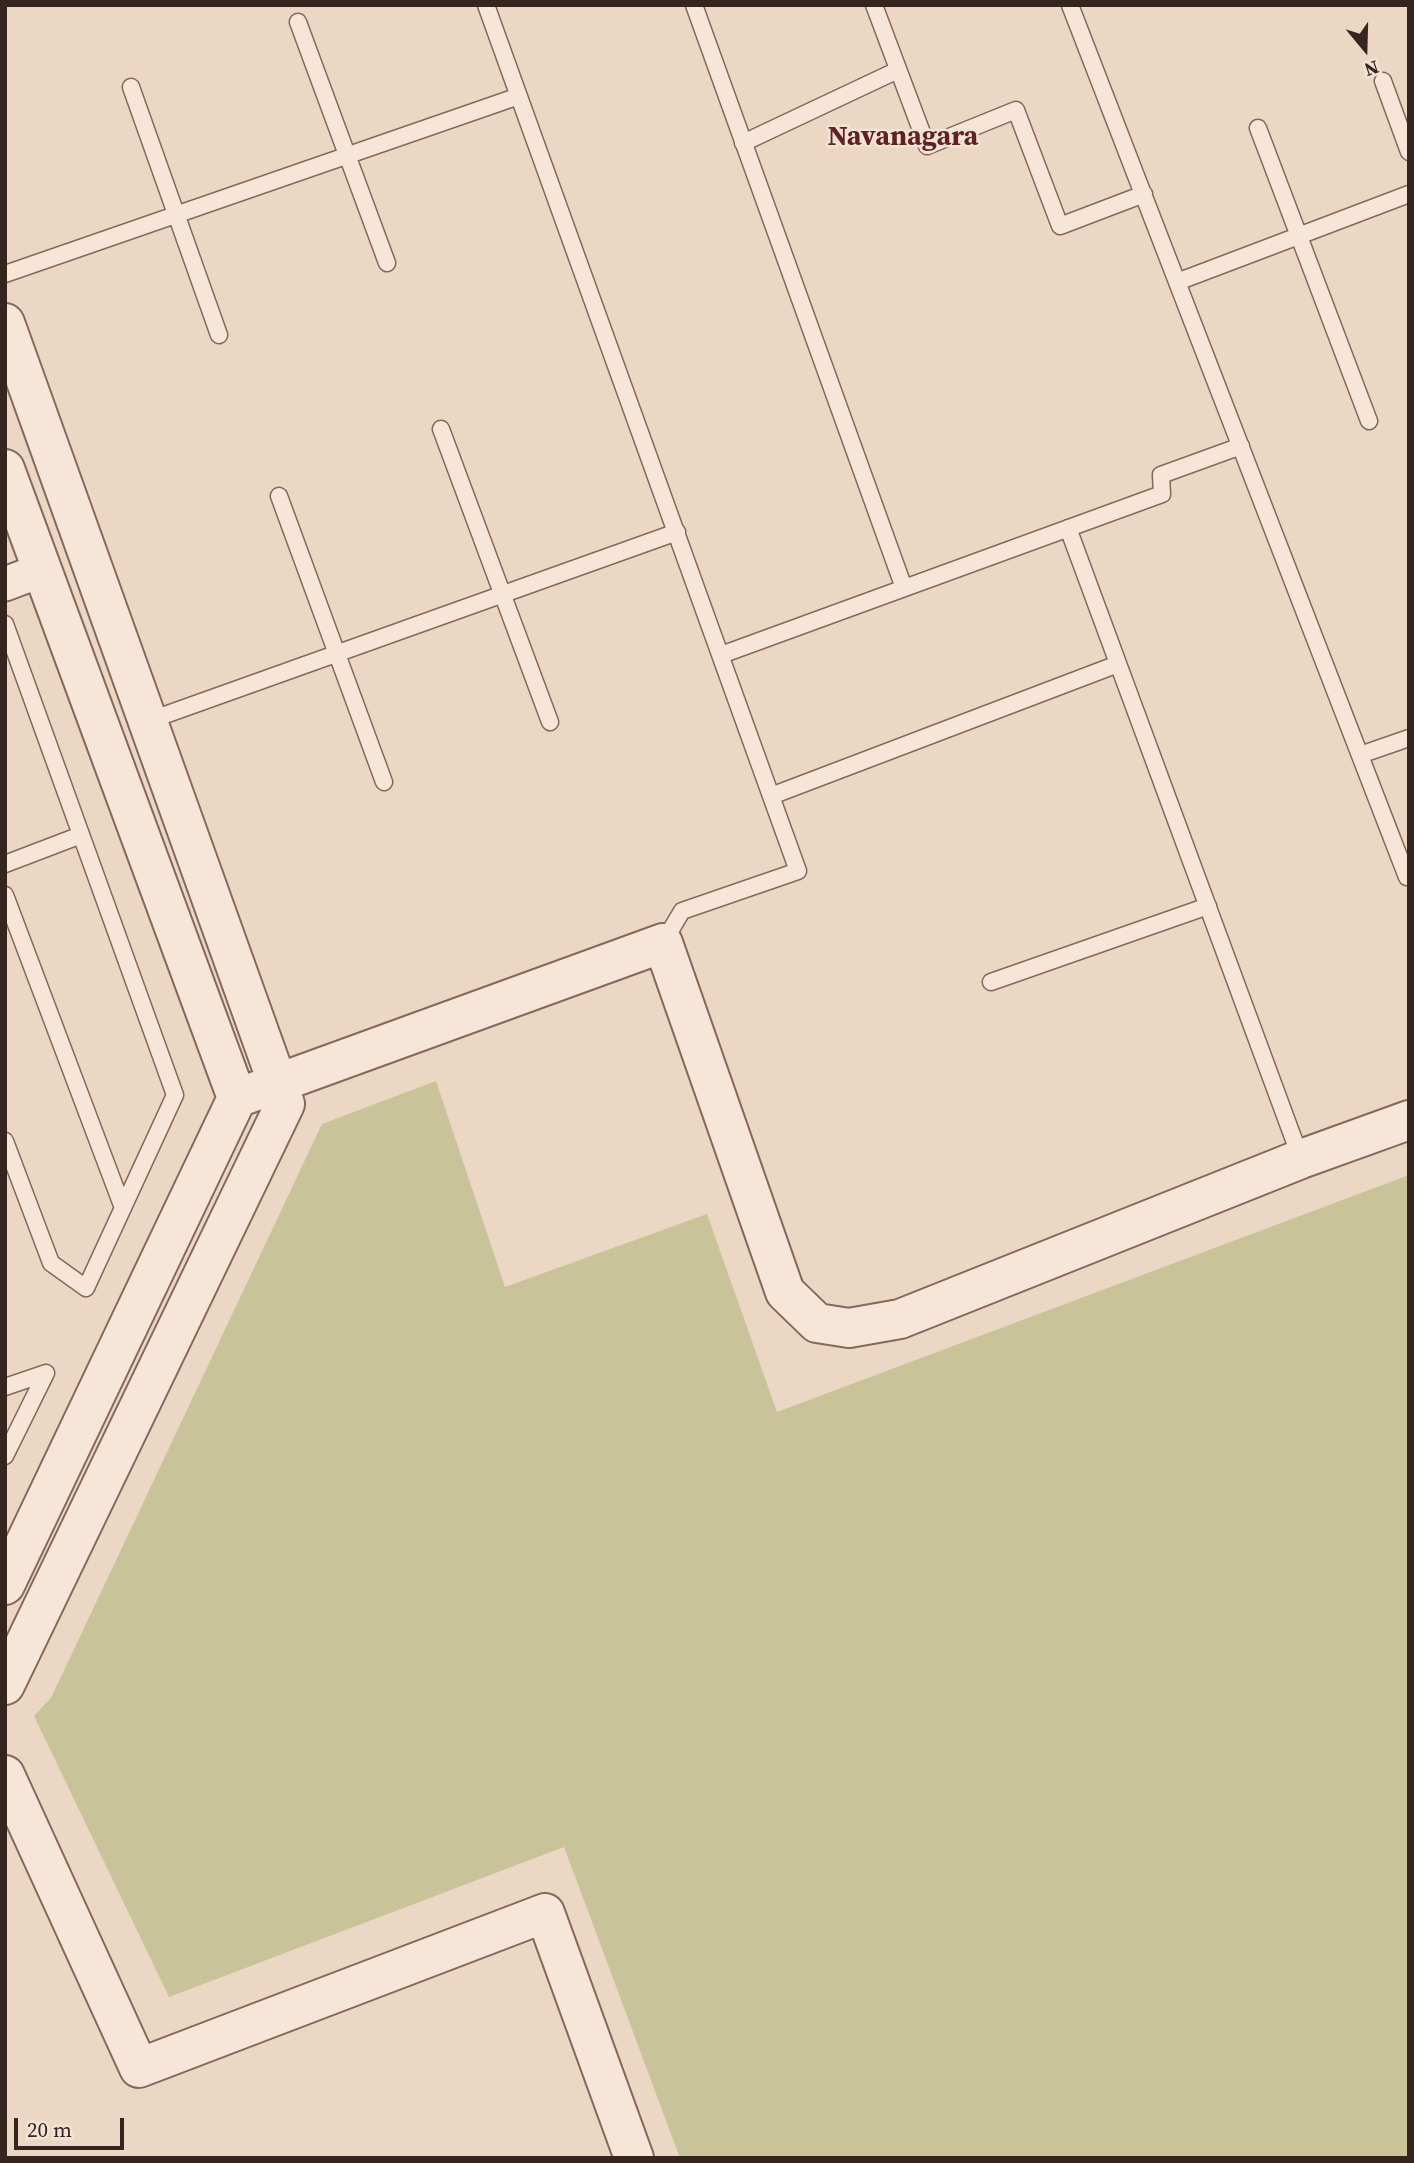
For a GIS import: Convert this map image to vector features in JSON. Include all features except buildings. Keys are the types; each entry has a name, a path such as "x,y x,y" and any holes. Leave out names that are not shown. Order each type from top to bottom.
{"street":[{"path":"5,323 285,1104 5,1685"},
{"path":"5,469 237,1097"},
{"path":"5,584 42,570"},
{"path":"5,1585 237,1097 663,943 785,1292 817,1323 849,1328 900,1320 1301,1159 1409,1119"},
{"path":"5,1775 139,2068 545,1913 634,2158"}],"lane":[{"path":"486,5 798,871 682,911 663,943"},
{"path":"694,5 904,588"},
{"path":"874,5 928,146 1016,110 1060,226 1144,194"},
{"path":"1070,5 1407,877"},
{"path":"298,22 387,263"},
{"path":"743,143 898,70"},
{"path":"1383,80 1409,152"},
{"path":"131,87 219,335"},
{"path":"5,274 519,96"},
{"path":"1258,128 1369,421"},
{"path":"1177,282 1409,194"},
{"path":"441,429 550,722"},
{"path":"721,655 1162,494 1161,475 1241,446"},
{"path":"279,496 384,782"},
{"path":"1068,528 1301,1159"},
{"path":"148,722 677,532"},
{"path":"5,624 175,1095 86,1288 51,1263 5,1141"},
{"path":"771,796 1118,664"},
{"path":"1360,755 1409,738"},
{"path":"5,864 81,835"},
{"path":"5,895 123,1208"},
{"path":"991,982 1208,906"},
{"path":"5,1387 47,1373 5,1456"}],"shaded area":[{"path":"436,1081 505,1287 707,1214 777,1412 1409,1175 1409,2158 680,2158 564,1847 169,1997 34,1716 51,1698 322,1124"}],"district":[{"name":"Navanagara","path":"903,138"}]}
